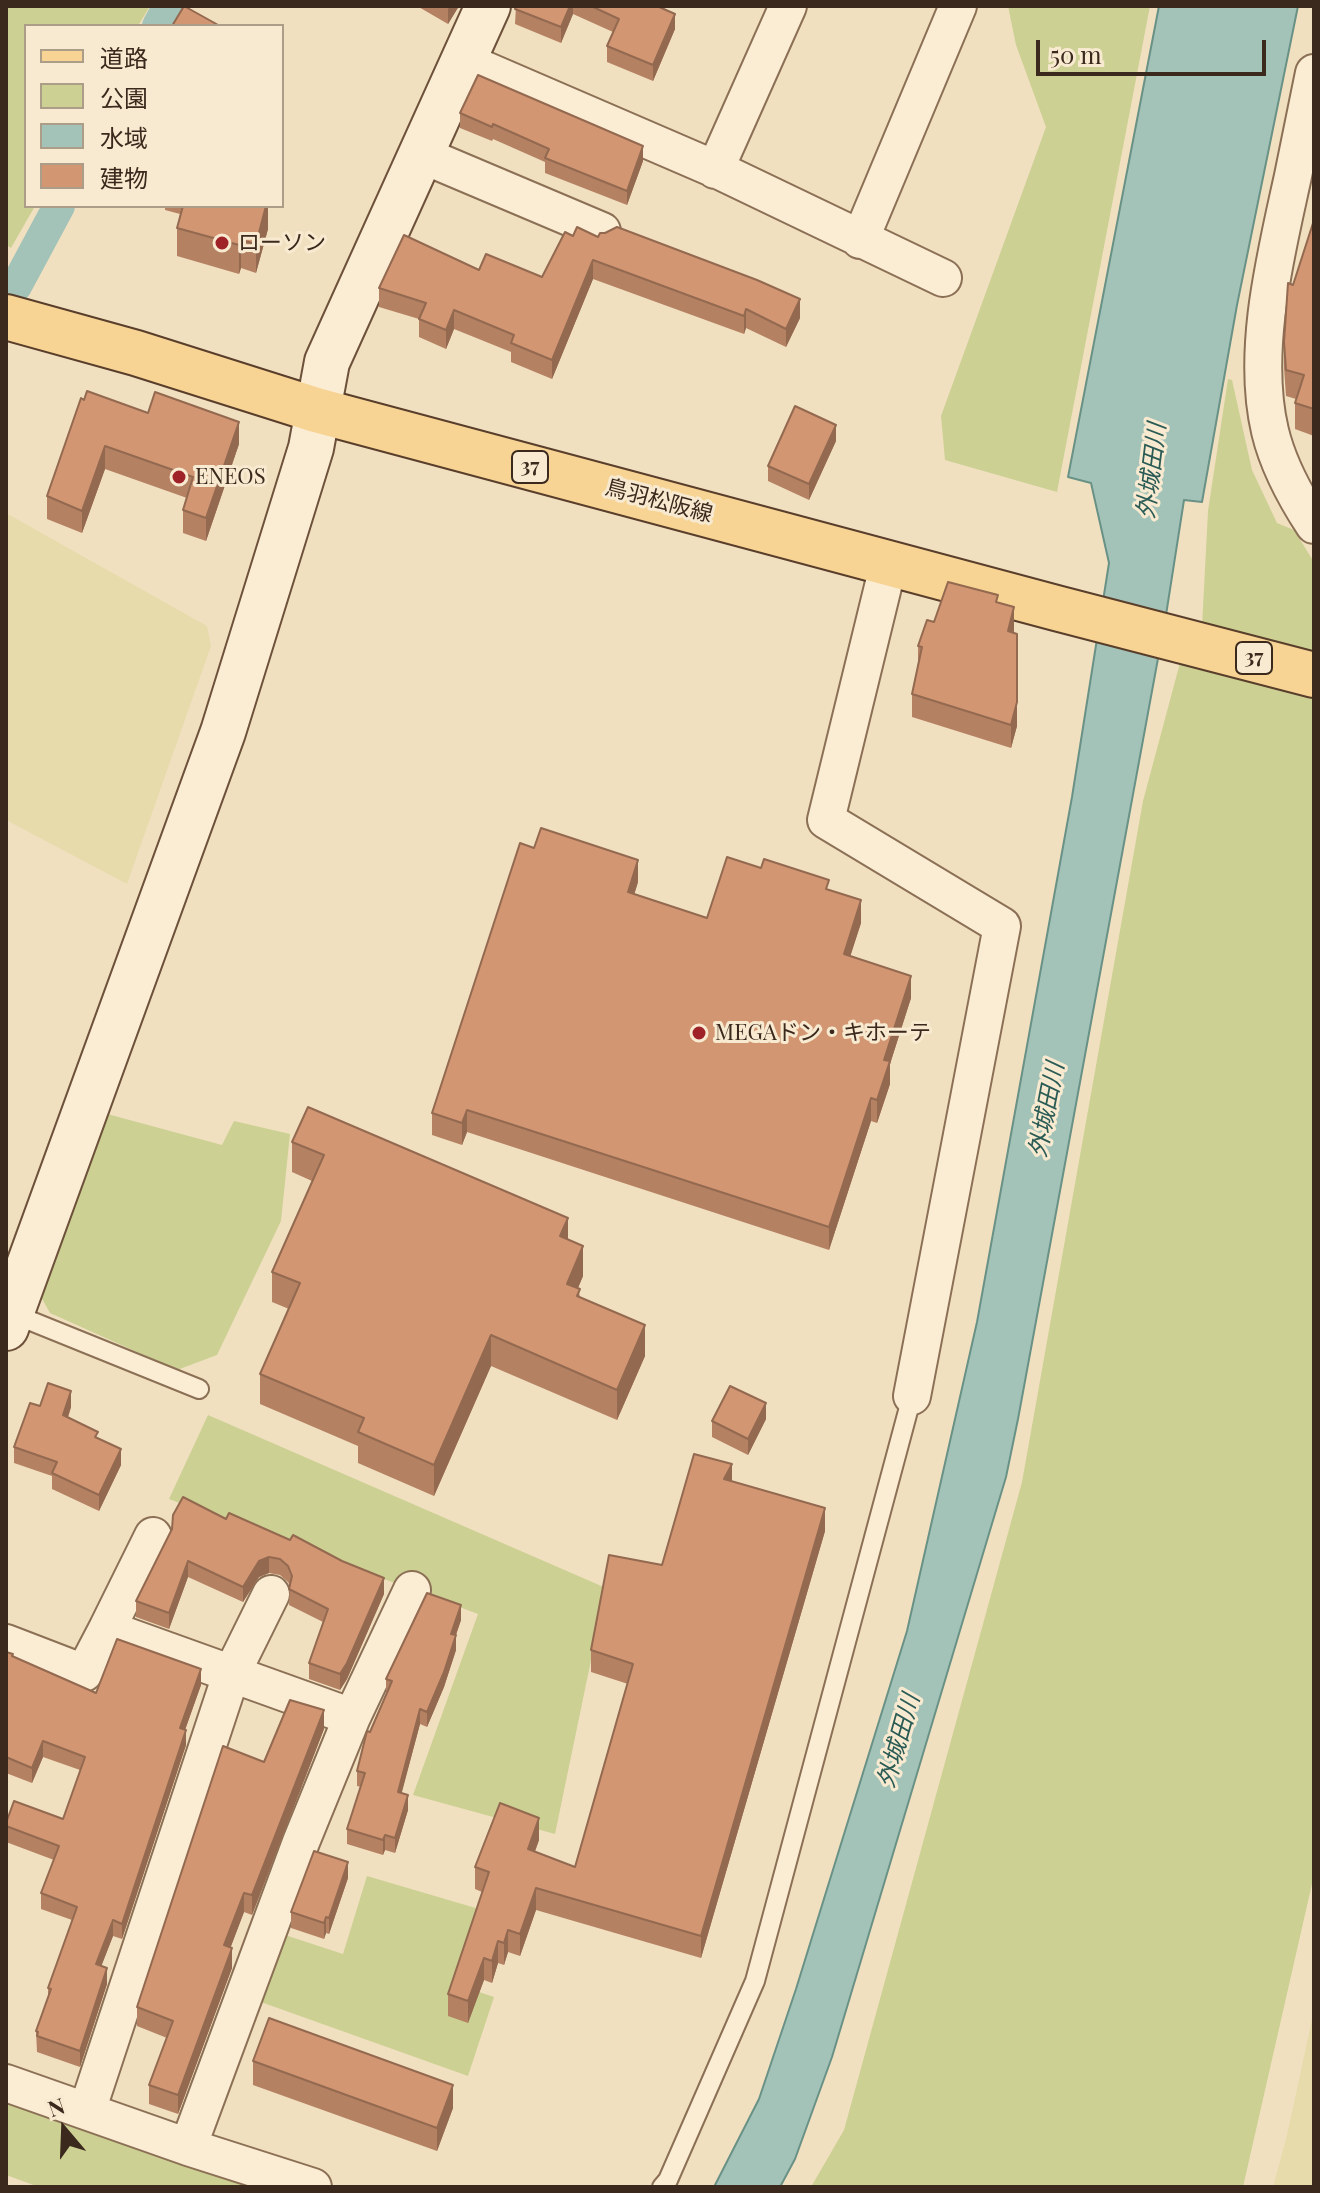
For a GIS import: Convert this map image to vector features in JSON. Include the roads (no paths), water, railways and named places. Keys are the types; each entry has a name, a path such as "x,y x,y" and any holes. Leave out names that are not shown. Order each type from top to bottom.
{"main road":[{"name":"鳥羽松阪線","path":"9,322 136,353 316,410 1314,675"}],"street":[{"path":"9,1320 223,732 311,448 327,362 488,6"},
{"path":"715,170 788,6"},
{"path":"860,240 958,6"},
{"path":"462,60 715,170 943,278"},
{"path":"1314,73 1282,226 1267,321 1264,363 1270,433 1289,483 1314,525"},
{"path":"420,154 602,231"},
{"path":"889,562 826,820 1002,926 912,1396"},
{"path":"6,1643 84,1673 153,1536"},
{"path":"188,2147 301,1842 352,1717 412,1590"},
{"path":"87,2111 231,1675 271,1594"},
{"path":"107,1629 352,1717"},
{"path":"6,2083 313,2187"}],"lane":[{"path":"9,1320 199,1389"},
{"path":"662,2187 668,2180 755,1981 912,1396"}],"water":[{"name":"外城田川","path":"1159,6 1298,6 1237,305 1202,502 1184,500 1166,615 1018,1419 1006,1477 832,2057 795,2159 780,2187 714,2187 759,2099 907,1631 977,1322 1072,797 1109,563 1091,483 1068,477"}],"waterway":[{"path":"159,24 169,6"},
{"path":"16,286 58,208"}],"place":[{"name":"ローソン","path":"222,243"},
{"name":"ENEOS","path":"179,477"},
{"name":"MEGAドン・キホーテ","path":"699,1033"}]}
